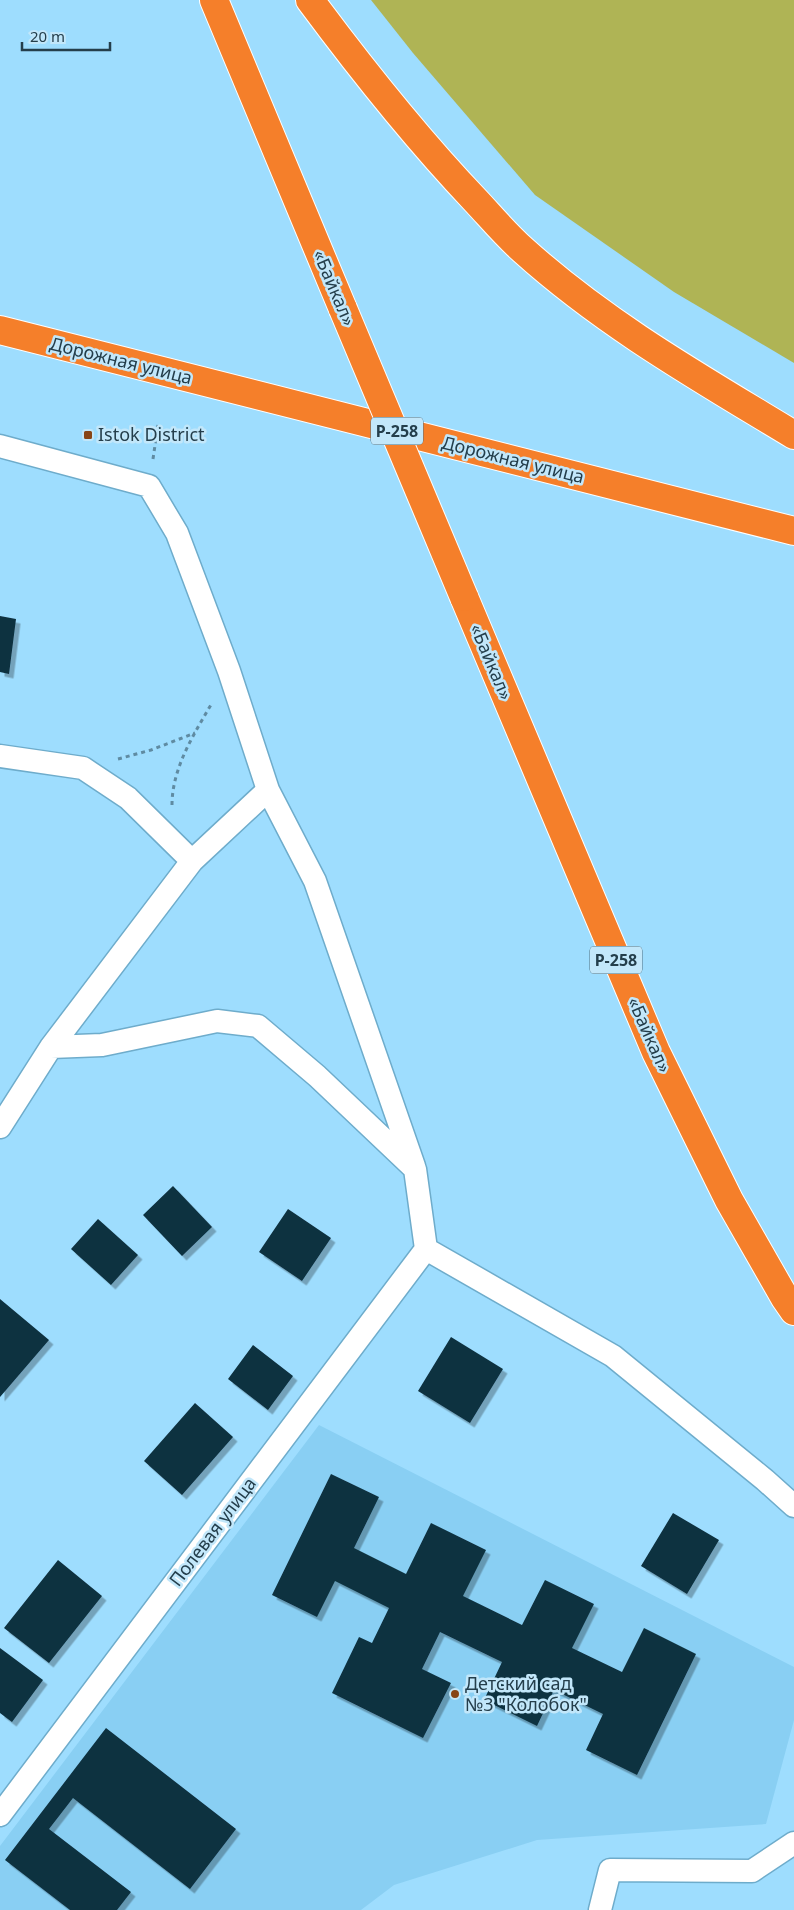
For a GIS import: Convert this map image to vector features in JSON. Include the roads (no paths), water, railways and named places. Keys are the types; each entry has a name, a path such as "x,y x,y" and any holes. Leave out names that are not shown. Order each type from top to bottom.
{"highway":[{"name":"«Байкал»","path":"214,0 342,309 656,1052 730,1200 794,1311"},
{"path":"310,0 378,89 448,172 522,250 588,303 654,350 794,435"},
{"name":"Дорожная улица","path":"0,330 794,531"}],"street":[{"path":"0,446 149,486 177,533 229,671 268,790 315,881 415,1169 426,1249 613,1356 765,1480 794,1506"},
{"path":"0,756 83,768 128,798 192,861"},
{"path":"0,1127 51,1047 192,861 268,790"},
{"path":"51,1047 102,1044 217,1021 258,1026 317,1076 415,1169"},
{"name":"Полевая улица","path":"0,1815 426,1249"},
{"path":"600,1910 610,1870 752,1871 794,1843"}],"place":[{"name":"Istok District","path":"88,435"},
{"name":"Детский сад №3 \"Колобок\"","path":"455,1694"}]}
